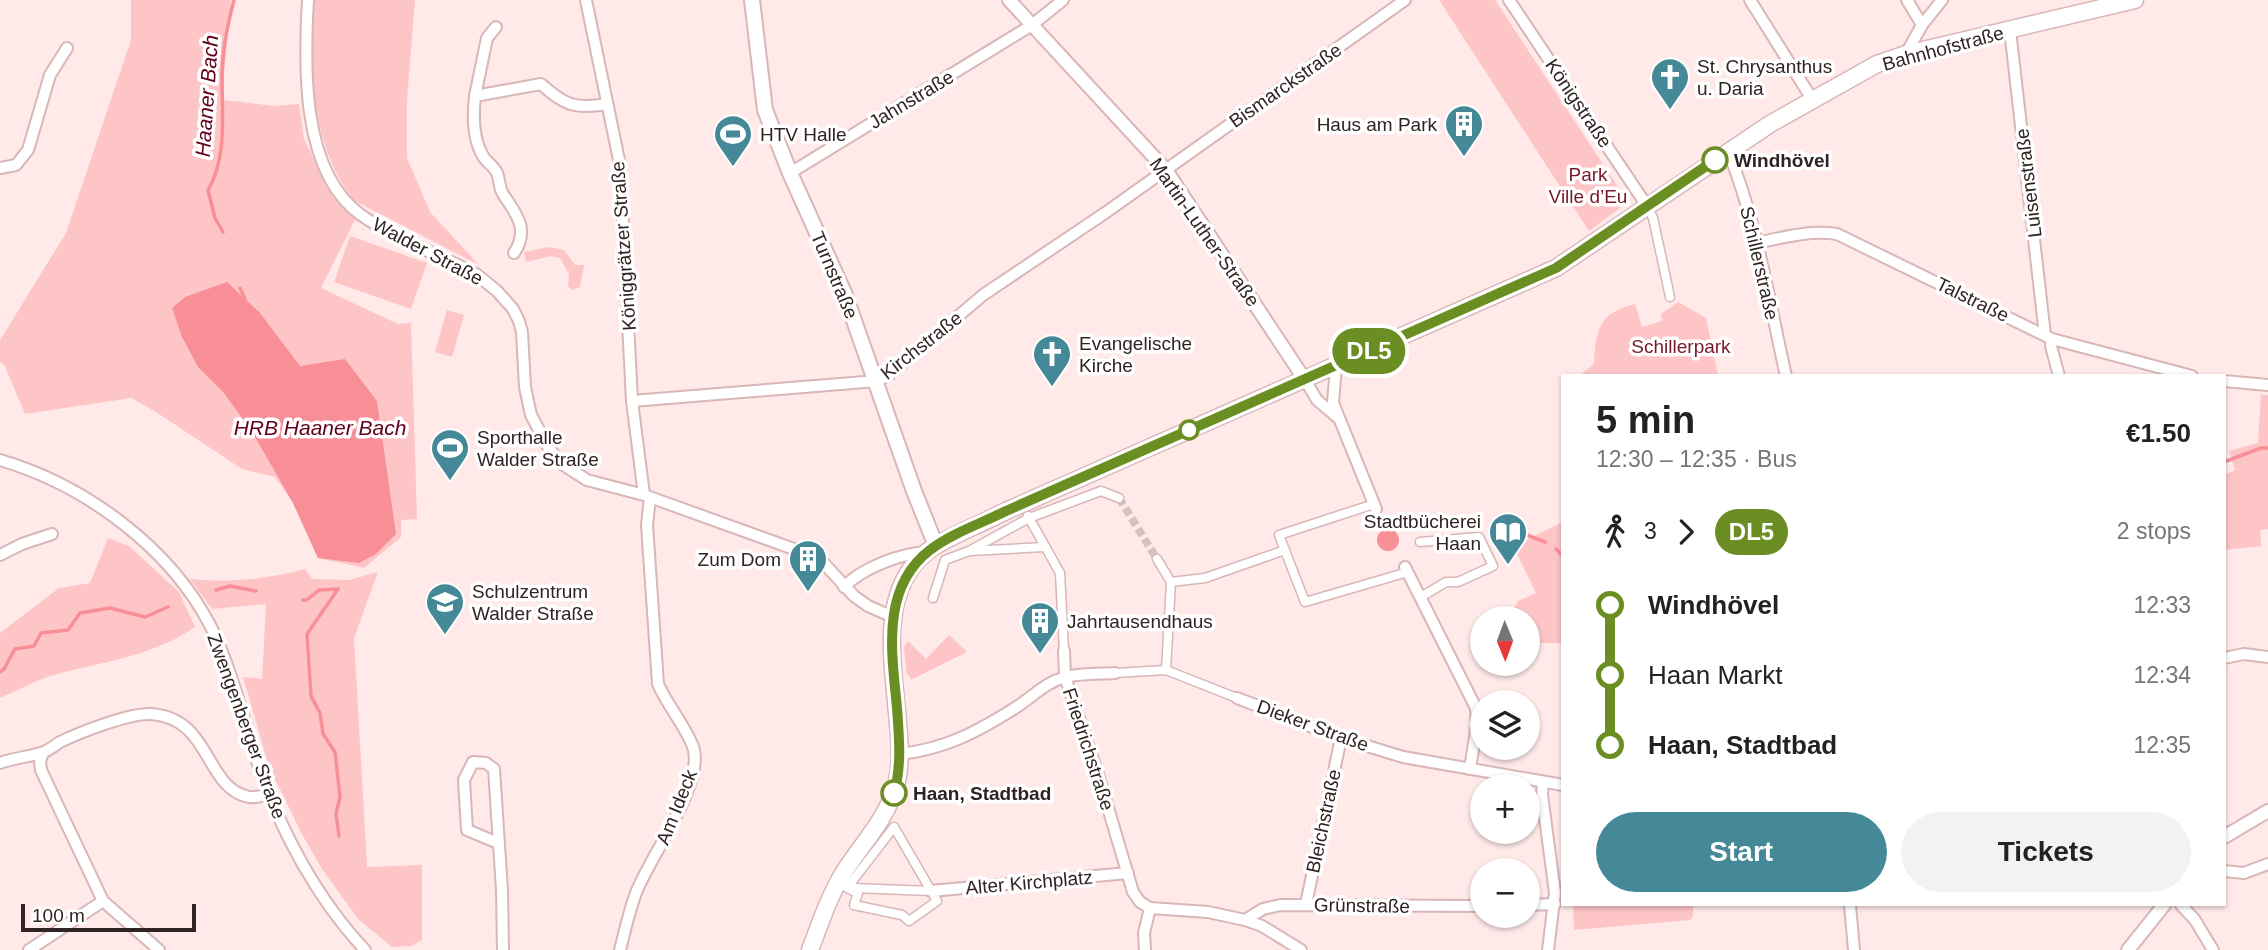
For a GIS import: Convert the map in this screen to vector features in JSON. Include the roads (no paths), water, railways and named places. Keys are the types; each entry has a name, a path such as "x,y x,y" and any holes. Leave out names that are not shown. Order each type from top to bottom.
{"main road":[{"name":"Turnstraße","path":"752,0 765,110 845,295 877,381 932,549"},
{"name":"Bahnhofstraße","path":"932,549 1025,512 1305,380 1556,268 1728,151 1812,99 1877,64 1906,54 2135,0"},
{"path":"810,950 888,807 898,780 900,754 892,660 893,617 896,598 903,583 914,566 932,549"}],"street":[{"name":"Walder Straße","path":"309,0 307,75 312,123 321,156 333,183 342,197 362,215 487,281 513,309 522,332 531,415 548,447 562,464 587,480 647,497 818,558 844,587 868,606 893,617"},
{"name":"Königgrätzer Straße","path":"586,0 620,165 632,401 647,497"},
{"name":"Martin-Luther-Straße","path":"1009,0 1166,170 1305,380"},
{"name":"Jahnstraße","path":"790,173 1032,25 1063,0"},
{"name":"Bismarckstraße","path":"1166,170 1405,0"},
{"name":"Königstraße","path":"1509,0 1647,206"},
{"path":"1750,0 1812,99"},
{"path":"1907,0 1922,25"},
{"path":"1906,54 1922,25 1942,0"},
{"path":"496,27 487,38 473,112 482,155 497,173 501,191 512,205 520,225 521,243 514,253"},
{"name":"Luisenstraße","path":"2010,30 2049,337 2058,374"},
{"path":"0,168 16,165 28,150 50,75 67,48"},
{"path":"475,96 541,84 558,100 582,108 607,104"},
{"name":"Schillerstraße","path":"1728,151 1757,243 1786,374"},
{"name":"Kirchstraße","path":"632,401 877,381 889,375 983,295 1166,170"},
{"path":"1647,206 1653,218 1670,297"},
{"name":"Talstraße","path":"1757,243 1821,231 1837,234 2049,337 2185,374"},
{"path":"1336,366 1332,396 1338,418 1375,506 1279,535 1306,602 1407,570 1476,708 1477,724 1470,769"},
{"path":"1305,380 1317,400 1338,418"},
{"path":"2226,381 2268,385"},
{"name":"Zwengenberger Straße","path":"0,460 77,491 141,540 185,586 211,626 234,682 260,769 280,819 319,889 350,934 365,950"},
{"path":"933,598 945,560 969,551 1025,512 1101,491 1119,498"},
{"name":"Am Ideck","path":"620,950 636,893 672,824 694,765 694,752 658,684 647,497"},
{"name":"Friedrichstraße","path":"1025,512 1060,573 1065,677 1133,892 1140,902 1150,908"},
{"path":"0,555 52,534"},
{"path":"1420,542 1479,537 1493,566 1458,582 1447,582 1420,597"},
{"path":"969,551 1044,547"},
{"path":"844,587 853,578 908,552 932,549"},
{"path":"1171,582 1205,578 1285,551"},
{"path":"1157,559 1171,582 1166,670"},
{"path":"2226,657 2244,654 2268,657"},
{"name":"Dieker Straße","path":"1065,677 1166,670 1341,738 1404,757 1561,785"},
{"path":"900,754 932,750 958,740 1017,706 1040,687 1065,677"},
{"path":"0,763 15,757 43,753 61,741 128,716 153,714 180,723 192,733 204,747 228,787 249,797 270,795"},
{"name":"Bleichstraße","path":"1306,904 1341,738"},
{"path":"43,753 41,770 103,901 159,950"},
{"path":"498,843 467,830 464,780 473,762 486,763 494,769 498,843 503,950"},
{"path":"1543,782 1542,795 1555,905 1548,950"},
{"path":"2226,836 2268,811"},
{"path":"894,827 937,901 909,921 902,915 854,905 858,893 842,888 894,827"},
{"path":"2226,871 2244,873 2268,864"},
{"name":"Alter Kirchplatz","path":"931,891 1128,873"},
{"path":"842,888 931,891"},
{"path":"29,950 103,901"},
{"name":"Grünstraße","path":"1245,920 1263,909 1306,904 1470,906"},
{"path":"1540,905 1555,905"},
{"path":"1850,906 1854,950"},
{"path":"2128,950 2163,906"},
{"path":"2182,906 2195,920 2213,950"},
{"path":"1145,950 1144,933 1150,908 1209,912 1245,920 1262,926 1301,950"}],"water":[{"name":"HRB Haaner Bach","path":"227,282 260,313 300,366 345,359 377,401 396,534 376,554 359,563 318,558 293,503 251,430 223,392 198,367 182,337 172,308 185,297"},
{"path":"1388,529 1396,532 1399,540 1396,548 1388,551 1380,548 1377,540 1380,532"}],"waterway":[{"name":"Haaner Bach","path":"223,232 215,218 208,190 221,151 223,59 234,0"},
{"name":"Haaner Bach","path":"240,288 245,299"},
{"path":"2226,461 2261,448 2268,448"},
{"path":"1527,535 1545,542"},
{"path":"1556,549 1561,554"},
{"path":"216,590 230,586 256,591"},
{"name":"Haaner Bach","path":"338,589 307,634 311,696 320,713 323,734 335,752 340,797 336,814 339,836"},
{"path":"303,600 307,600 319,590 338,589"},
{"path":"0,672 15,649 34,646 41,633 68,630 80,613 110,608 145,617 168,607"}],"tunnel":[{"path":"1119,498 1157,559"}],"place":[{"name":"St. Chrysanthus u. Daria","path":"1670,111"},
{"name":"Haus am Park","path":"1464,158"},
{"name":"Windhövel","path":"1715,160"},
{"name":"HTV Halle","path":"733,168"},
{"name":"Evangelische Kirche","path":"1052,388"},
{"name":"Sporthalle Walder Straße","path":"450,482"},
{"name":"Stadtbücherei Haan","path":"1508,566"},
{"name":"Zum Dom","path":"808,593"},
{"name":"Schulzentrum Walder Straße","path":"445,636"},
{"name":"Jahrtausendhaus","path":"1040,655"},
{"name":"Haan, Stadtbad","path":"894,793"}],"park label":[{"name":"Park Ville d’Eu","path":"1588,185"},
{"name":"Schillerpark","path":"1681,346"}]}
